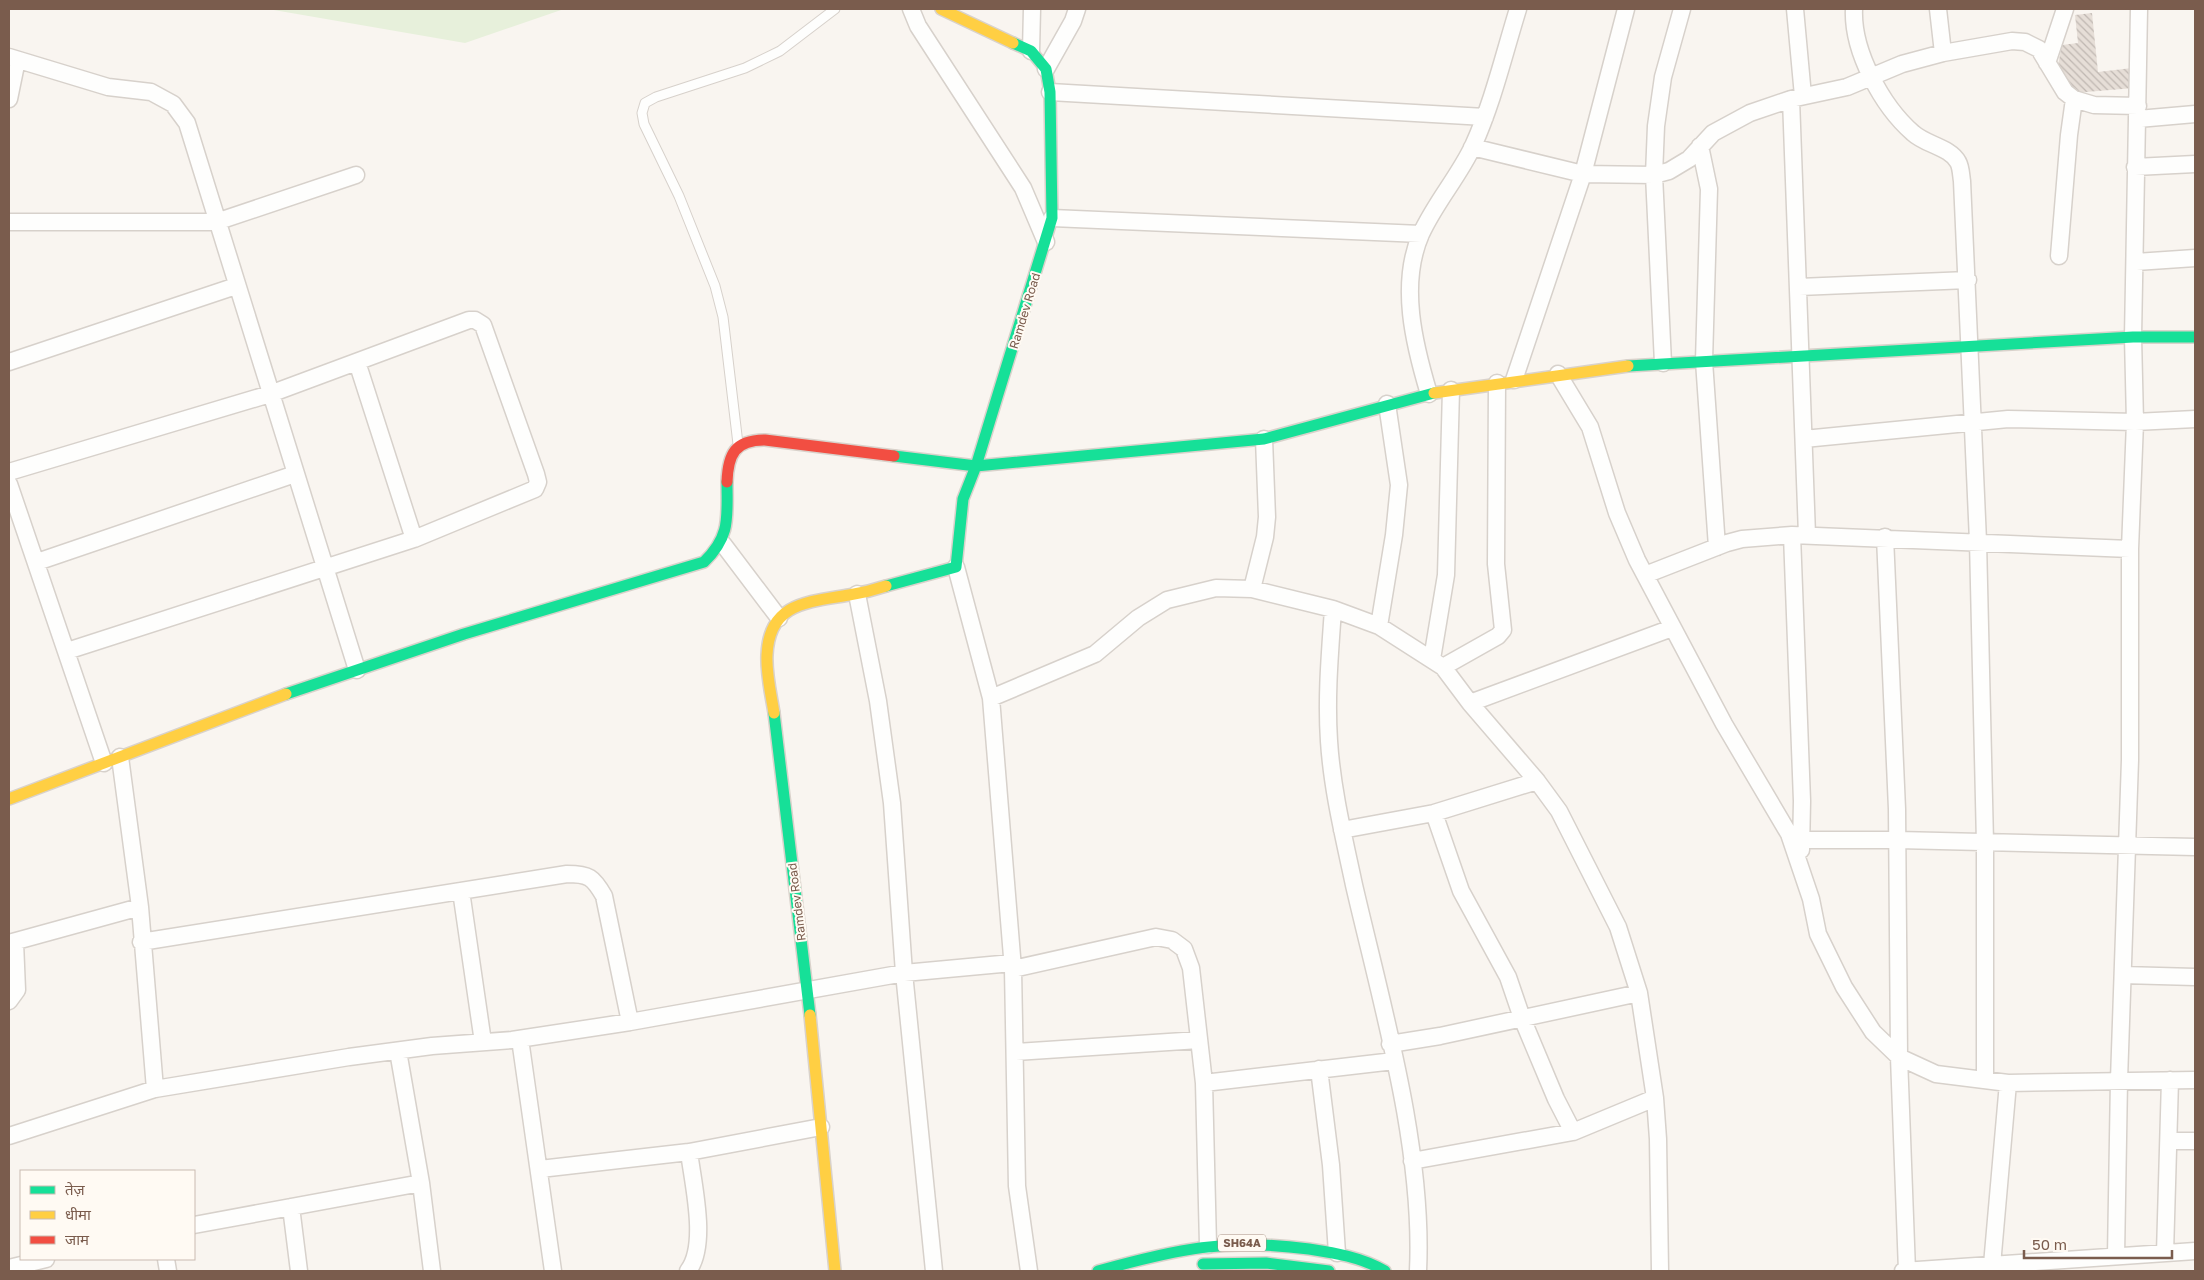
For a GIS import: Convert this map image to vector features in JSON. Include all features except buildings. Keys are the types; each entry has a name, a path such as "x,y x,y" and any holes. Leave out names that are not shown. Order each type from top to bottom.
{"street":[{"path":"911,9 918,26 1022,188 1046,242"},
{"name":"Ramdev Road","path":"941,9 1031,51 1046,69 1050,92 1052,218 976,466 963,499 956,567"},
{"path":"1031,51 1032,9"},
{"path":"1046,69 1073,21 1077,9"},
{"path":"1429,394 1417,353 1410,299 1414,257 1421,234 1472,147 1485,117 1518,9"},
{"path":"1514,380 1583,174 1626,9"},
{"path":"1663,363 1654,175 1658,105 1663,77 1682,9"},
{"path":"1795,9 1799,287 1804,439 1800,535 1801,867"},
{"path":"1854,9 1856,36 1871,78 1899,119 1915,135 1950,153 1958,162 1962,181 1968,280 1971,422 1978,541 1985,843 1985,1080"},
{"path":"1938,9 1943,53"},
{"path":"2047,63 2065,9"},
{"path":"2116,1256 2119,1080 2128,844 2130,549 2135,422 2133,337 2136,262 2135,167 2138,112 2139,9"},
{"path":"1472,147 1583,174 1654,175 1669,171 1689,159 1712,133 1733,120 1797,98 1847,87 1902,64 1943,53 2012,41 2025,42 2039,49 2065,92 2074,99 2094,105 2138,112 2195,114"},
{"path":"9,99 13,59 108,87 151,92 172,104 186,123 357,670"},
{"path":"1050,92 1485,117"},
{"path":"2059,256 2069,134 2074,99"},
{"path":"1700,146 1709,189 1704,361 1717,547"},
{"path":"2135,167 2195,164"},
{"path":"9,222 216,222 356,175"},
{"path":"1052,218 1421,234"},
{"path":"2136,262 2195,258"},
{"path":"1799,287 1968,280"},
{"path":"9,362 236,286"},
{"path":"9,472 270,394 469,320 475,320 483,325 536,474 538,482 535,489 414,539 67,651"},
{"path":"9,799 228,715 357,670 576,599 704,562 715,555 722,544 727,530 730,458 738,446 749,441 765,440 976,466 1264,439 1429,394 1558,374 1663,363 2133,337 2195,337"},
{"path":"358,362 414,539"},
{"path":"1558,374 1590,427 1617,513 1645,575 1724,724 1788,834 1801,867 1818,934 1844,988 1873,1032 1899,1057 1936,1074 2008,1083 2195,1080"},
{"path":"1438,663 1498,636 1503,630 1496,564 1498,383"},
{"path":"1438,663 1446,575 1451,390"},
{"path":"1379,626 1394,535 1399,485 1387,404"},
{"path":"1804,439 2008,420 2135,422 2195,419"},
{"path":"1252,589 1265,537 1267,517 1264,439"},
{"path":"37,562 295,474"},
{"path":"9,484 104,762"},
{"path":"1645,575 1742,539 1800,535 1885,537 2130,549"},
{"path":"1885,537 1898,840 1899,1057 1906,1271"},
{"path":"722,544 779,618 789,609 805,603 857,594 956,567 991,698 1013,966 1017,1186 1029,1271"},
{"path":"991,698 1095,654 1138,618 1167,600 1216,588 1252,589 1333,609 1379,626 1438,663 1537,781 1559,812 1618,926 1638,993 1656,1098 1660,1271"},
{"path":"857,594 878,701 892,803 904,973 934,1271"},
{"path":"1333,609 1327,688 1329,742 1342,830 1394,1061 1412,1160 1419,1243 1418,1271"},
{"name":"Ramdev Road","path":"779,618 769,634 767,657 807,990 835,1271"},
{"path":"1470,703 1672,628"},
{"path":"120,757 140,907 141,942 154,1089"},
{"path":"1342,830 1434,813 1537,781"},
{"path":"1434,813 1461,891 1508,976 1522,1018 1556,1099 1573,1132"},
{"path":"1801,840 2128,844 2195,847"},
{"path":"141,942 461,890 567,874 584,874 596,882 604,896 630,1022"},
{"path":"461,890 482,1042"},
{"path":"9,1001 17,990 12,943 140,907"},
{"path":"9,1136 154,1089 398,1050 520,1038 630,1022 904,973 1013,966 1156,937 1172,940 1184,949 1190,968 1204,1083 1208,1245"},
{"path":"2123,975 2195,977"},
{"path":"1390,1044 1638,993"},
{"path":"520,1038 554,1271"},
{"path":"1015,1052 1199,1040"},
{"path":"398,1050 421,1183 432,1271"},
{"path":"1204,1083 1394,1061"},
{"path":"1319,1069 1331,1165 1337,1253"},
{"path":"2166,1253 2170,1080"},
{"path":"1992,1264 2008,1083"},
{"path":"1412,1160 1573,1132 1656,1098"},
{"path":"540,1169 689,1152 822,1127"},
{"path":"2169,1141 2195,1141"},
{"path":"688,1271 693,1264 698,1246 689,1152"},
{"path":"195,1226 421,1183"},
{"path":"291,1207 299,1271"},
{"name":"SH64A","path":"1098,1271 1148,1257 1208,1245 1246,1243 1337,1253 1380,1270"},
{"path":"1903,1271 1992,1264 2048,1266 2116,1256 2195,1251"},
{"path":"9,1268 42,1260"},
{"name":"SH64A","path":"1194,1265 1227,1261 1292,1264 1329,1271"}],"lane":[{"path":"738,446 723,317 717,294 679,196 660,160 644,124 642,113 645,103 656,97 745,68 780,51 835,9"}],"green space":[{"path":"268,9 564,9 465,43"}],"traffic: fast":[{"path":"886,586 956,567 963,499 976,466 1052,218 1050,92 1046,69 1031,51 1013,43"},
{"path":"1628,366 2133,337 2195,337"},
{"path":"894,456 976,466 1264,439 1434,393"},
{"path":"286,694 464,634 704,562 719,543 726,525 727,482"},
{"path":"774,713 810,1015"},
{"path":"1098,1271 1178,1251 1227,1245 1279,1246 1309,1249 1357,1259 1385,1271"},
{"path":"1203,1264 1266,1263 1329,1271"}],"traffic: slow":[{"path":"941,9 1013,43"},
{"path":"1434,393 1628,366"},
{"path":"774,713 768,677 767,655 769,638 775,625 783,615 805,603 886,586"},
{"path":"9,799 286,694"},
{"path":"810,1015 835,1271"}],"traffic: jam":[{"path":"727,482 729,464 735,450 740,446 755,441 765,440 894,456"}]}
